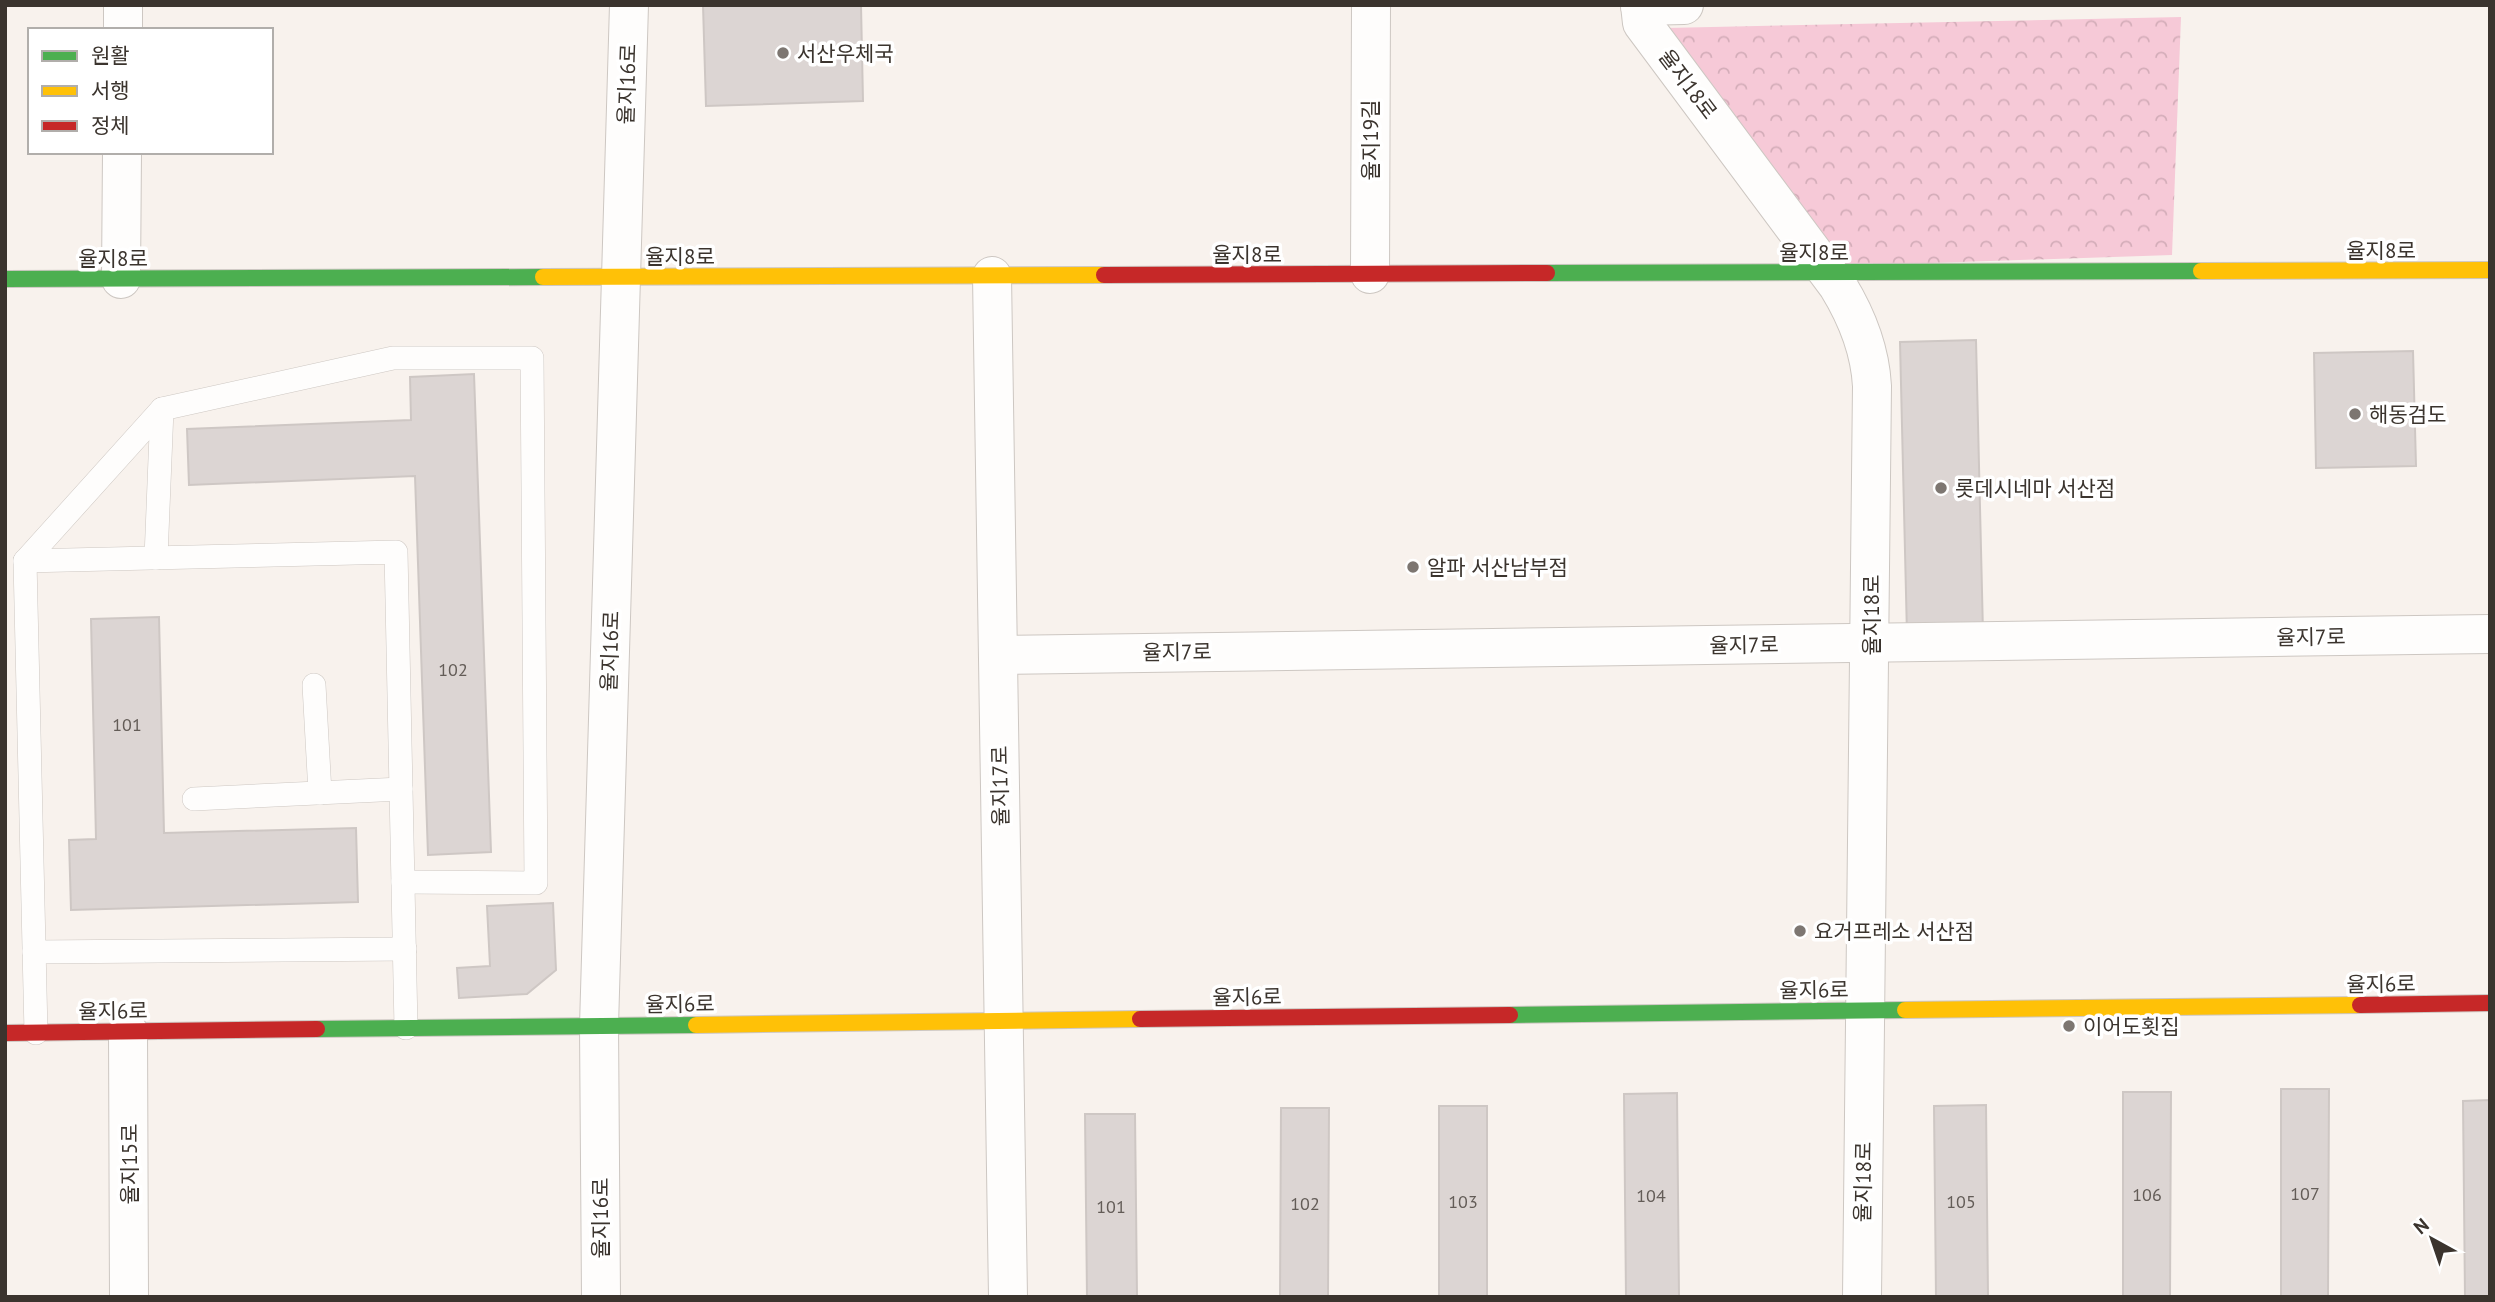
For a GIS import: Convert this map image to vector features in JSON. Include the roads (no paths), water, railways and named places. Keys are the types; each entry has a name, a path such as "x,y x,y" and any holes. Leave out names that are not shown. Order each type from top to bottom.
{"street":[{"path":"123,5 123,28"},
{"name":"율지16로","path":"601,1297 598,1026 629,5"},
{"name":"율지19길","path":"1370,274 1371,5"},
{"path":"1640,6 1684,5"},
{"name":"율지18로","path":"1640,6 1642,23 1829,273 1854,313 1866,344 1872,372 1862,1297"},
{"path":"121,279 122,154"},
{"name":"율지8로","path":"5,279 2490,270"},
{"name":"율지17로","path":"992,276 1007,1297"},
{"name":"율지7로","path":"998,655 2490,634"},
{"name":"율지6로","path":"5,1033 2490,1003"},
{"name":"율지15로","path":"128,1031 129,1297"}],"lane":[{"path":"36,1033 25,561 162,409 393,358 532,358 536,883 403,882"},
{"path":"156,558 162,409"},
{"path":"25,561 396,552 406,1028"},
{"path":"314,685 320,793"},
{"path":"194,799 401,789"},
{"path":"34,952 405,949"}],"place":[{"name":"서산우체국","path":"783,53"},
{"name":"해동검도","path":"2355,414"},
{"name":"롯데시네마 서산점","path":"1941,488"},
{"name":"알파 서산남부점","path":"1413,567"},
{"name":"요거프레소 서산점","path":"1800,931"},
{"name":"이어도횟집","path":"2069,1026"}]}
